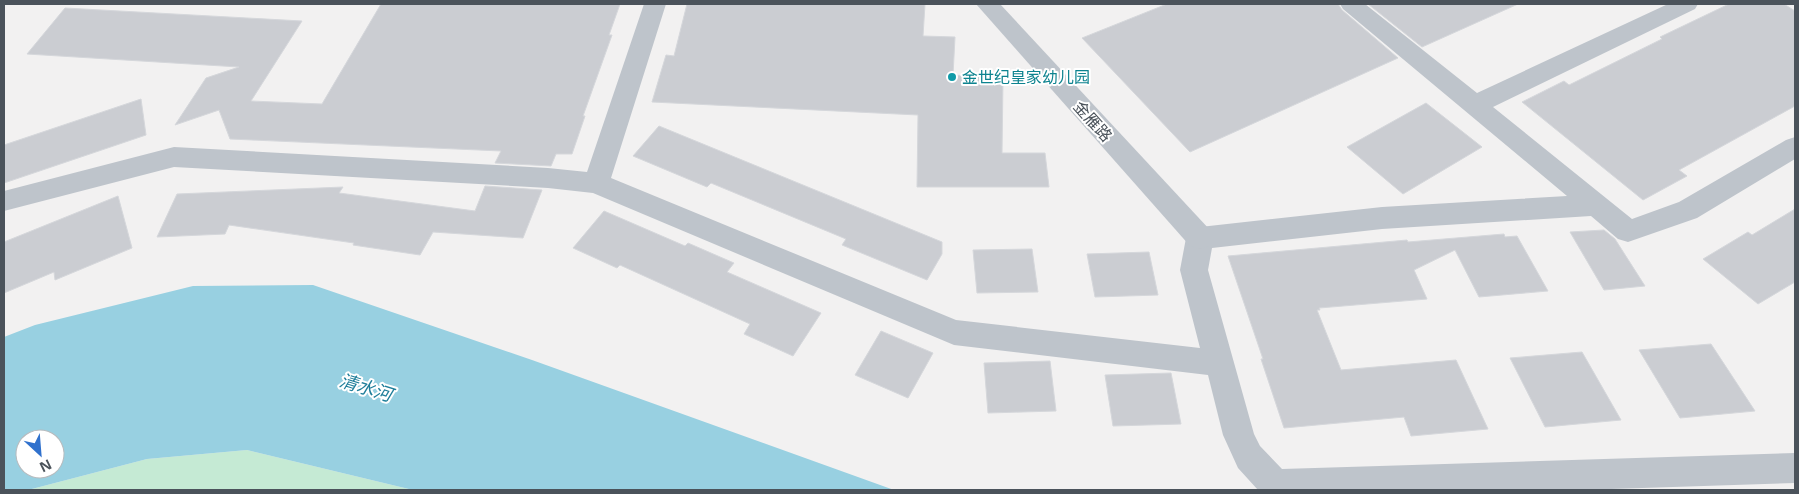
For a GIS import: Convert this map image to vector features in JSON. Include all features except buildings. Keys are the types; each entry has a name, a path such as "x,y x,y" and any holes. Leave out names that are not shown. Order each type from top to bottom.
{"street":[{"path":"596,183 654,4"},
{"name":"金雁路","path":"987,4 1200,238"},
{"path":"1351,4 1628,231 1688,210 1795,146"},
{"path":"1474,105 1687,4"},
{"path":"4,201 174,157 548,178 596,183 954,332 1219,362"},
{"path":"1597,205 1382,218 1200,238 1194,270 1239,435 1249,457 1275,485 1795,468"}],"green space":[{"path":"247,450 413,490 28,490 147,459"}],"water":[{"name":"清水河","path":"313,285 532,360 894,490 413,490 247,450 147,459 28,490 4,490 4,337 35,325 193,286"}],"place":[{"name":"金世纪皇家幼儿园","path":"952,77"}]}
